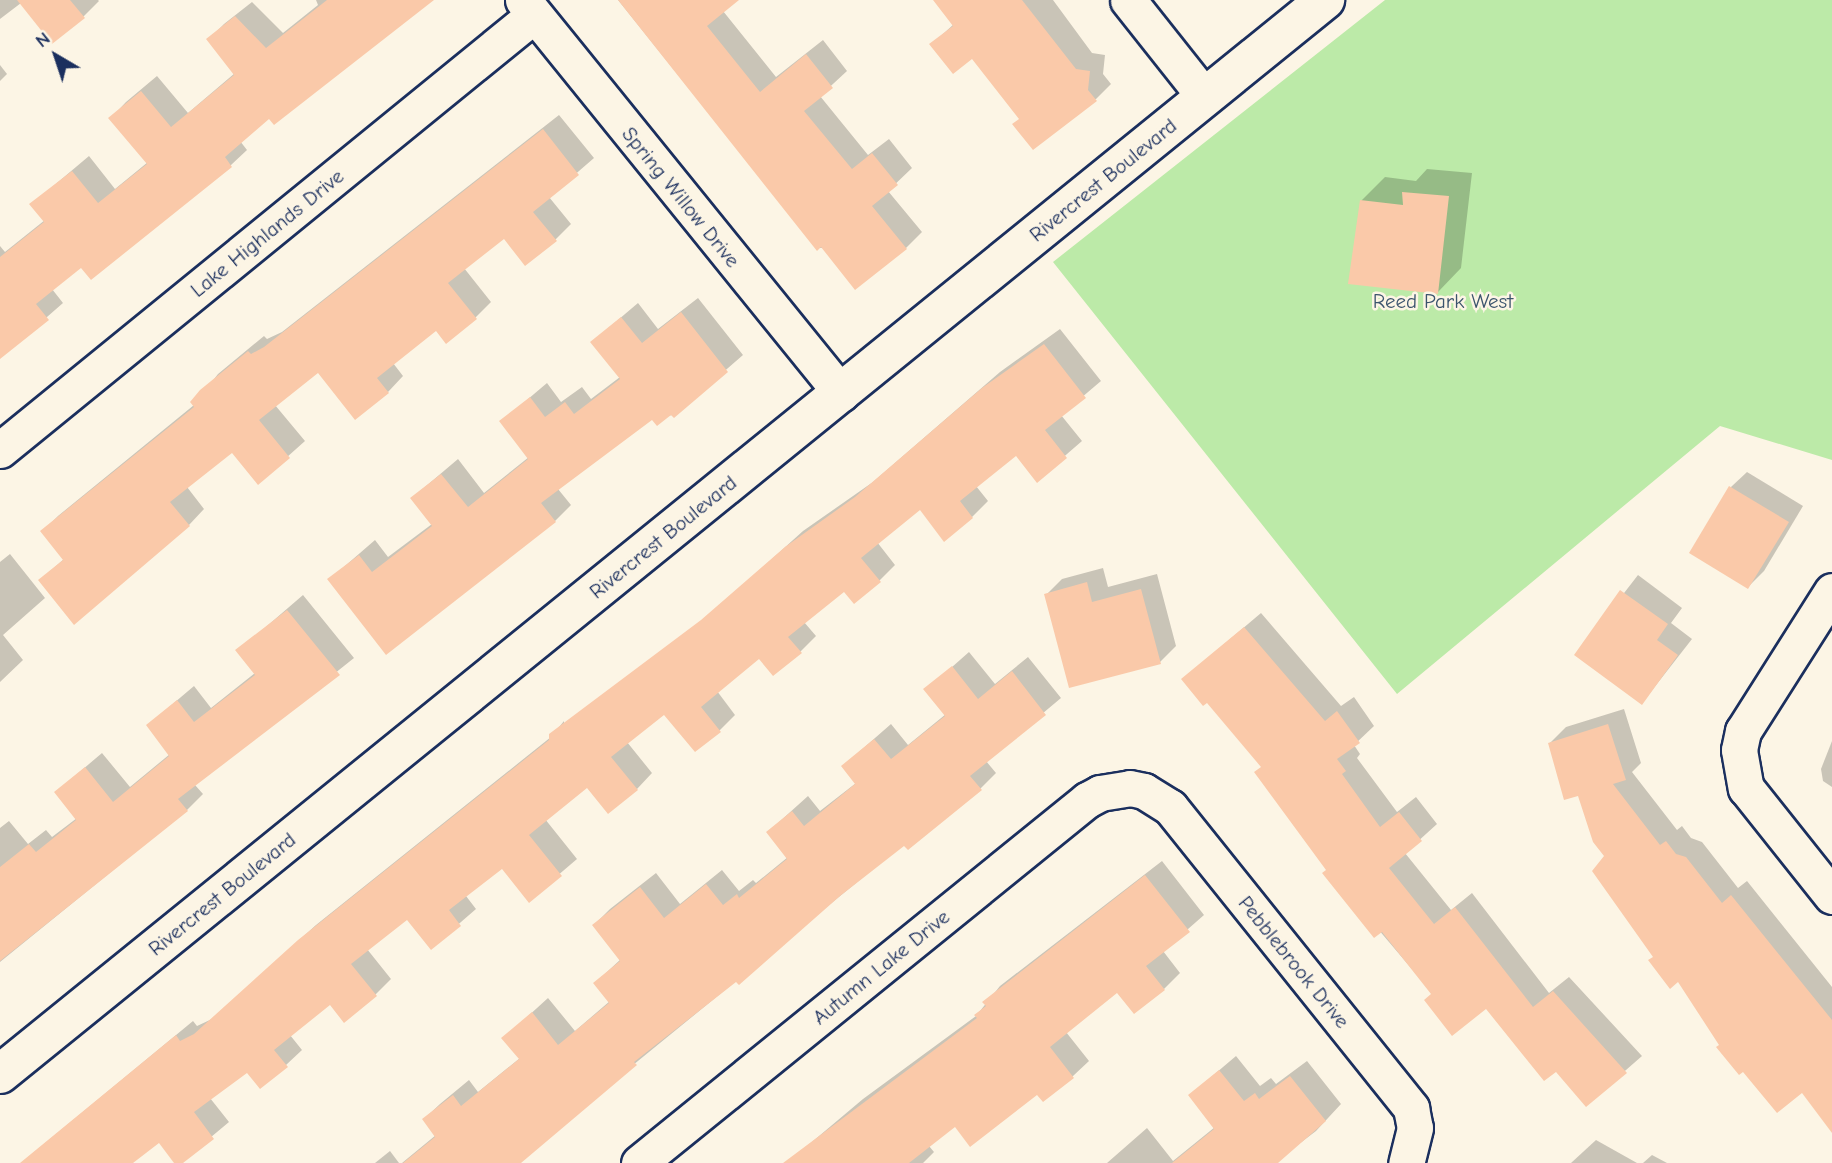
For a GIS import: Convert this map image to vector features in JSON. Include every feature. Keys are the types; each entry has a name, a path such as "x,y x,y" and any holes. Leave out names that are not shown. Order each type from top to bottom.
{"street":[{"path":"1128,0 1205,97"},
{"name":"Rivercrest Boulevard","path":"0,1074 1325,0"},
{"name":"Spring Willow Drive","path":"528,7 841,393"},
{"name":"Lake Highlands Drive","path":"0,450 528,7"},
{"path":"1832,591 1743,731 1739,750 1746,788 1832,896"},
{"name":"Autumn Lake Drive","path":"639,1163 1087,800 1100,793 1130,788"},
{"name":"Pebblebrook Drive","path":"1130,788 1144,791 1170,807 1411,1108 1415,1128 1406,1163"}],"green space":[{"name":"Reed Park West","path":"1385,0 1832,0 1832,460 1720,426 1397,694 1053,262"}],"building":[{"path":"17,0 70,0 85,18 52,44"},
{"path":"327,0 434,0 274,125 269,119 225,157 232,167 91,280 81,268 36,304 49,320 0,359 0,257 44,222 29,204 72,171 98,203 147,164 108,118 141,91 171,127 234,75 206,39 235,16 266,48"},
{"path":"618,0 739,0 707,26 760,92 806,54 833,88 804,111 852,169 872,153 898,185 872,206 907,249 855,290 821,247 817,251"},
{"path":"933,0 1022,0 1076,69 1090,71 1088,90 1097,101 1033,150 1012,124 1019,119 972,59 953,74 929,44 953,26"},
{"path":"543,129 579,175 533,212 557,241 525,266 504,239 448,283 477,319 446,344 436,331 377,378 389,393 355,420 318,373 259,420 290,458 258,485 232,453 170,502 190,526 74,625 38,580 63,560 40,531 194,407 190,402 200,390 248,351 251,354 264,347"},
{"path":"1402,192 1449,196 1438,294 1348,284 1360,200 1403,205"},
{"path":"681,312 728,372 674,418 671,415 657,426 652,420 541,503 556,522 386,655 327,579 359,555 372,572 432,526 410,498 441,474 468,507 528,459 499,421 530,397 545,417 565,402 574,414 620,379 590,342 621,317 642,343"},
{"path":"1044,344 1086,398 1045,430 1067,458 1037,483 1016,456 960,501 973,518 944,542 920,510 861,558 881,582 854,604 844,592 788,637 802,653 773,676 759,659 701,707 721,732 695,752 664,715 611,757 638,790 608,814 587,788 529,835 562,876 529,903 502,869 449,910 461,926 431,950 407,920 351,964 377,996 344,1023 330,1005 274,1050 288,1067 260,1089 247,1073 194,1112 214,1139 183,1163 174,1163 159,1143 133,1163 20,1163 176,1035 180,1041 194,1034 298,940 549,740 549,734 701,620 785,547 855,497 982,388"},
{"path":"1729,486 1789,522 1748,589 1689,553"},
{"path":"1087,582 1092,602 1141,589 1161,664 1069,688 1044,594"},
{"path":"1620,590 1668,624 1657,640 1678,655 1642,705 1574,655"},
{"path":"287,610 340,675 178,799 188,811 0,961 0,867 29,844 36,852 76,820 54,792 85,767 113,802 169,756 146,725 177,700 194,722 255,675 235,650"},
{"path":"1244,627 1325,721 1337,711 1360,743 1337,759 1346,771 1342,774 1380,827 1399,812 1422,841 1389,868 1434,924 1455,907 1533,1007 1553,991 1627,1073 1586,1107 1556,1072 1544,1081 1486,1009 1452,1036 1424,1000 1431,994 1382,932 1374,938 1322,873 1326,870 1254,772 1261,767 1207,703 1203,706 1181,679"},
{"path":"952,666 978,699 1012,671 1046,715 970,776 982,790 908,850 904,846 840,896 739,985 736,982 634,1062 637,1065 521,1163 403,1163 435,1137 422,1119 453,1095 461,1106 519,1059 501,1038 532,1012 558,1045 609,1003 593,983 620,961 592,925 640,887 664,918 706,884 723,905 737,894 739,898 787,859 766,832 792,811 804,826 855,784 841,766 874,739 891,759 945,716 923,689"},
{"path":"1608,724 1626,780 1613,784 1660,845 1666,841 1676,854 1686,857 1722,903 1731,895 1832,1020 1832,1133 1802,1093 1777,1113 1743,1072 1739,1075 1716,1047 1719,1045 1678,982 1670,989 1648,960 1653,957 1592,871 1604,856 1593,842 1578,796 1564,800 1548,743"},
{"path":"1145,875 1190,932 1146,966 1165,990 1134,1014 1117,993 1050,1047 1074,1078 1043,1102 1037,1095 970,1147 955,1127 909,1163 783,1163 977,1018 974,1015 986,1006 982,1002"},
{"path":"1219,1070 1244,1101 1255,1093 1259,1099 1290,1076 1326,1121 1278,1163 1172,1163 1214,1129 1188,1095"}]}
